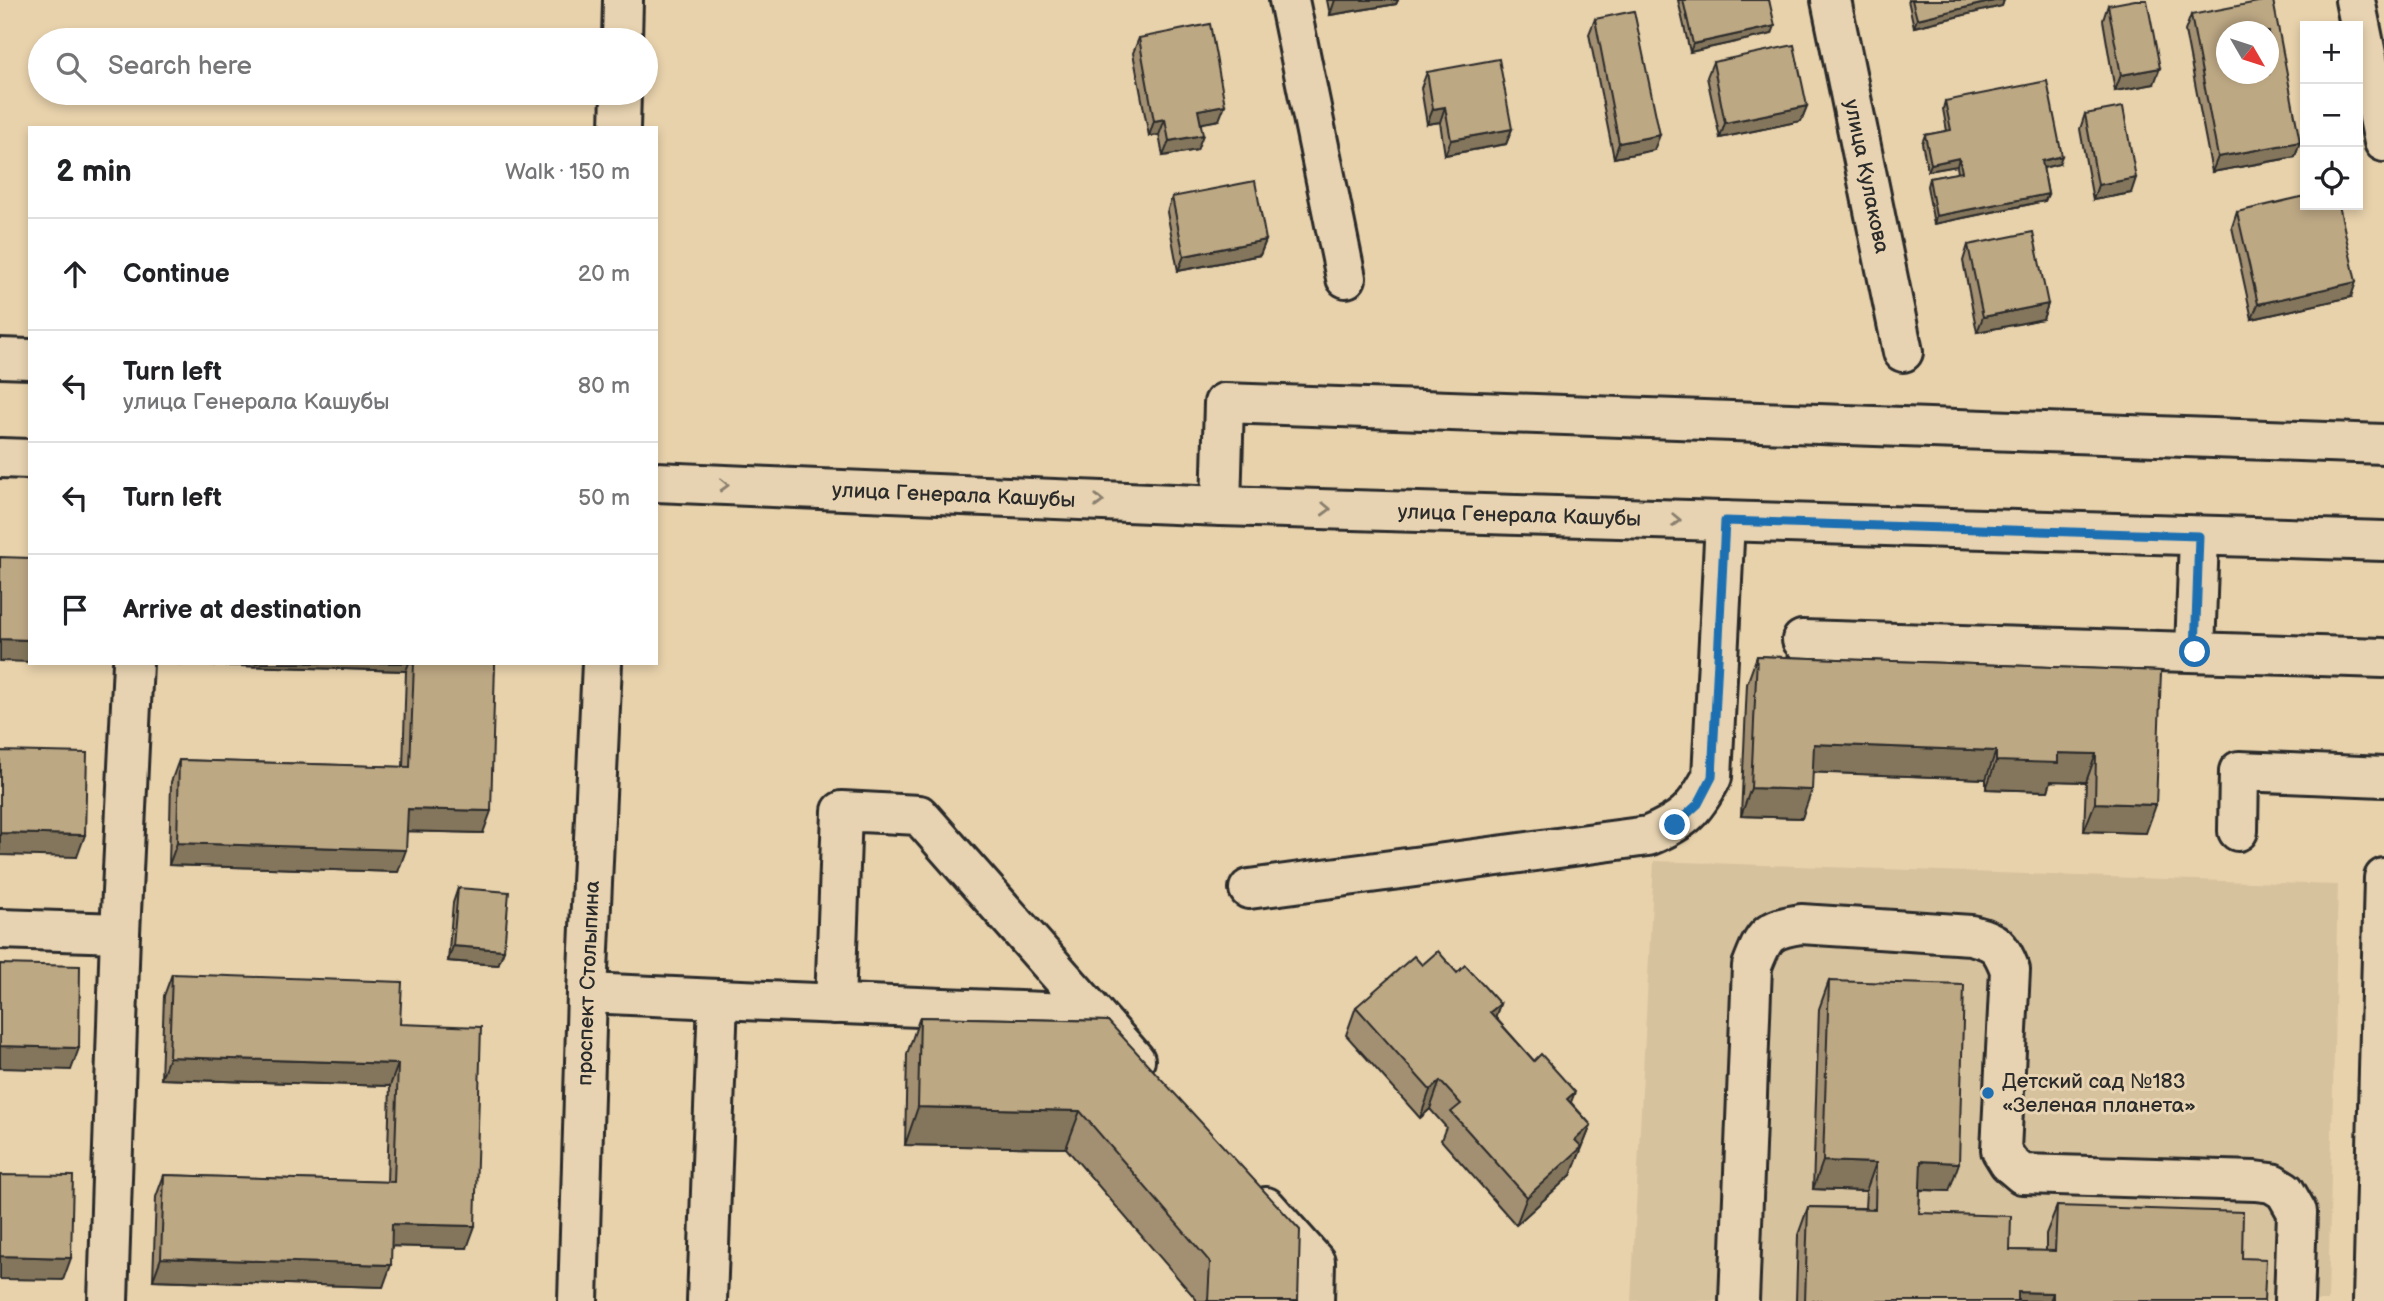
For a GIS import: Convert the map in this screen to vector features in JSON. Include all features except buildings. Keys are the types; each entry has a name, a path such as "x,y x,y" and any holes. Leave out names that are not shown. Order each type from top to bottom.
{"street":[{"path":"622,28 623,0"},
{"path":"1289,0 1346,278"},
{"name":"улица Кулакова","path":"1831,0 1903,352"},
{"path":"2355,0 2384,142"},
{"path":"620,126 621,105"},
{"path":"0,358 28,359"},
{"path":"1222,506 1224,403 2384,444"},
{"path":"0,458 28,459"},
{"name":"улица Генерала Кашубы","path":"658,482 1222,506 2384,541"},
{"path":"1249,889 1648,836 1675,825 1698,804 1712,777 1725,521"},
{"path":"2195,652 2199,536"},
{"path":"1802,640 2384,658"},
{"path":"108,1301 120,933 133,665"},
{"name":"проспект Столыпина","path":"578,1301 587,993 602,665"},
{"path":"2238,831 2239,771 2384,777"},
{"path":"835,1004 842,811 919,815 1159,1087"},
{"path":"2373,1301 2384,878"},
{"path":"1739,1301 1752,966 1761,943 1777,928 1801,924 1970,935 1989,939 2003,950 2010,970 2001,1150 2009,1163 2022,1174 2255,1181 2272,1184 2286,1191 2297,1212 2294,1301"},
{"path":"0,929 120,933"},
{"path":"587,993 1094,1014"},
{"path":"707,1301 718,999"},
{"path":"1242,1180 1315,1262 1314,1301"}],"shaded area":[{"name":"Детский сад №183 «Зеленая планета»","path":"1654,861 2338,885 2328,1301 1631,1301"}],"place":[{"name":"Детский сад №183 «Зеленая планета»","path":"1988,1093"}],"route":[{"path":"1675,825 1698,804 1712,777 1725,521 2199,536 2195,652"}]}
